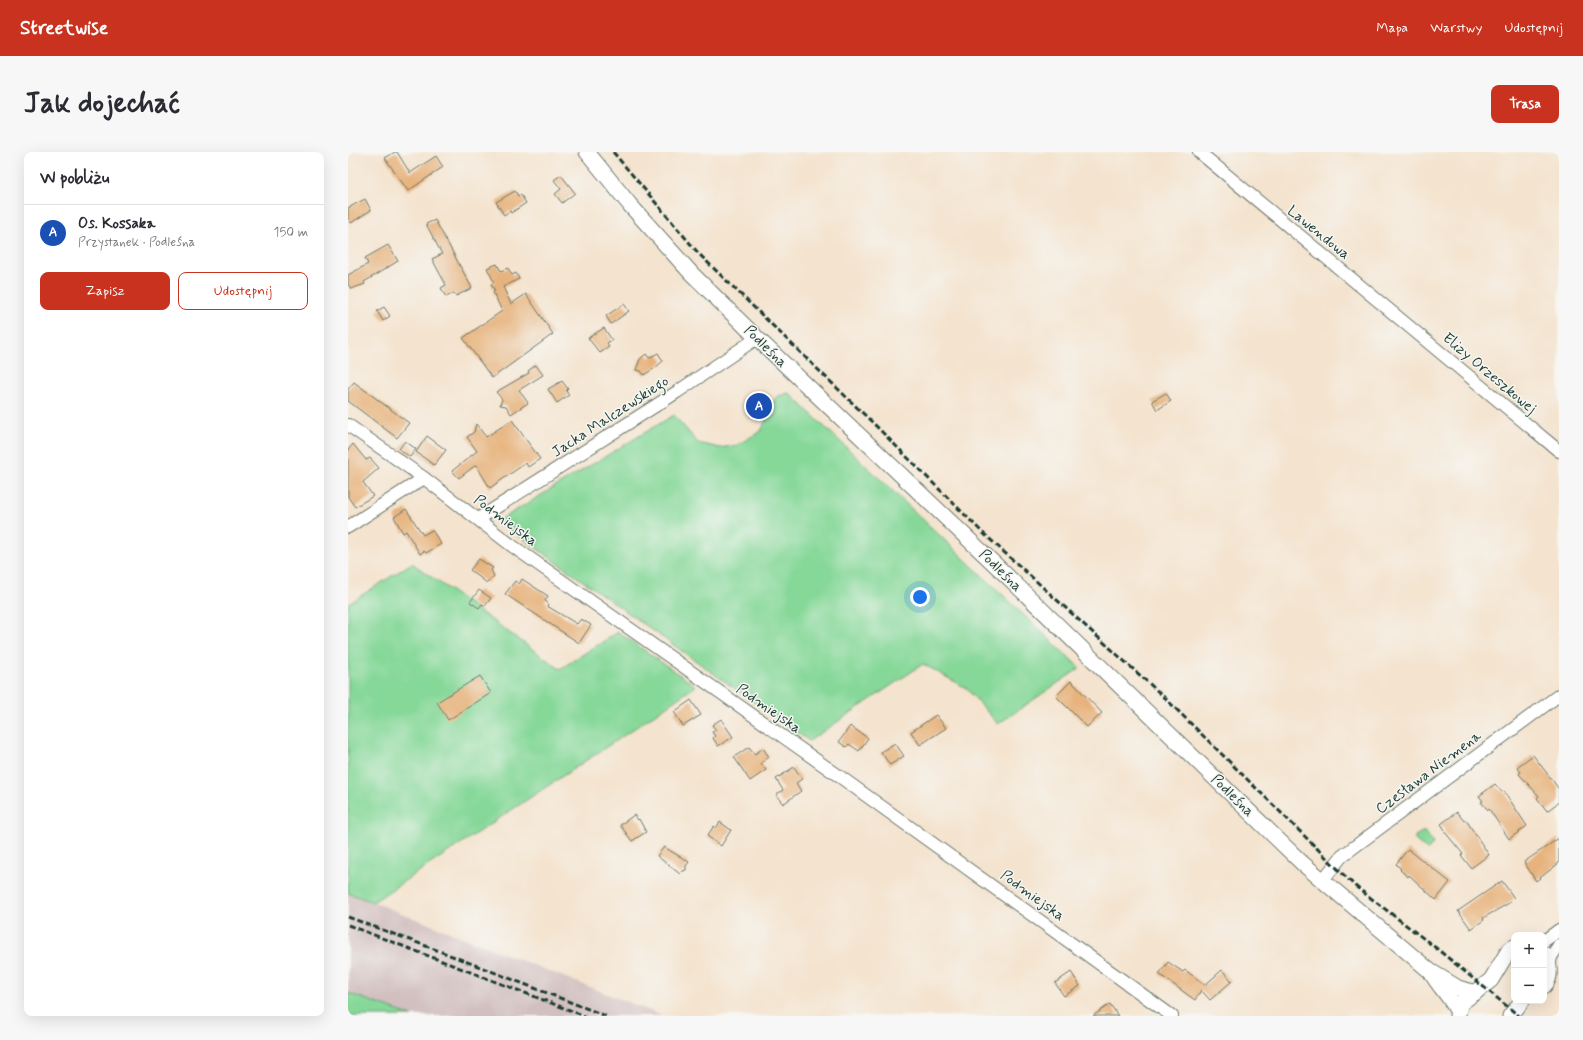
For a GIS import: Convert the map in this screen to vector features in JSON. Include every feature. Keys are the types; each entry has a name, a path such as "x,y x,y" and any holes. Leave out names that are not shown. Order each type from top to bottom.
{"street":[{"name":"Podleśna","path":"586,152 669,250 757,338 999,568 1322,881 1430,971 1458,988 1475,993"},
{"name":"Lawendowa","path":"1199,152 1420,335"},
{"name":"Elizy Orzeszkowej","path":"1420,335 1559,451"},
{"name":"Jacka Malczewskiego","path":"478,520 677,392 757,338"},
{"name":"Podmiejska","path":"348,426 424,478 517,549 846,781 1172,1016"},
{"path":"348,527 424,478"},
{"name":"Czesława Niemena","path":"1322,881 1342,856 1559,694"},
{"path":"1547,939 1559,930"},
{"path":"1547,960 1559,945"},
{"path":"1458,1015 1462,1003 1491,980 1511,949"},
{"path":"1547,970 1547,982"},
{"name":"Podleśna","path":"1430,971 1441,988 1450,998 1458,1015"},
{"path":"1510,1016 1520,1004"}],"shaded area":[{"path":"348,893 663,1016 412,1016 348,993"}],"green space":[{"path":"789,393 1080,668 998,724 966,688 923,664 809,741 498,521 674,415 698,443 720,448 737,445 761,431 776,397"},
{"path":"412,563 560,669 618,632 696,686 373,902 348,893 348,604"},
{"path":"1425,832 1433,844 1427,850 1415,840 1415,836"},
{"path":"348,993 412,1016 348,1016"}],"building":[{"path":"397,152 410,173 436,156 443,167 408,191 385,158"},
{"path":"561,175 575,193 562,203 555,194 561,189 554,180"},
{"path":"515,191 518,196 521,195 526,203 511,213 510,211 504,215 496,202"},
{"path":"365,199 371,210 351,223 348,218 348,208"},
{"path":"435,220 472,288 456,296 454,293 446,297 441,288 446,285 432,259 442,254 426,224"},
{"path":"388,245 398,261 364,282 365,284 351,289 348,284 348,275 368,264 365,258"},
{"path":"497,264 501,271 508,268 512,275 516,273 519,279 503,287 511,304 526,294 553,334 492,378 463,338 502,311 493,292 495,291 491,284 494,282 487,268"},
{"path":"624,304 629,311 611,324 606,316"},
{"path":"384,307 390,316 383,321 377,311"},
{"path":"604,328 612,340 607,343 609,347 600,353 588,338"},
{"path":"658,353 663,361 655,368 644,375 641,371 636,370 640,359 646,354 649,358"},
{"path":"536,365 543,375 519,390 528,403 511,414 506,406 500,405 502,399 496,392 529,373 528,371"},
{"path":"562,381 568,389 566,391 569,395 557,403 548,389"},
{"path":"354,382 409,423 397,438 348,401 348,389"},
{"path":"1166,393 1171,401 1157,410 1152,401"},
{"path":"512,420 540,459 528,467 526,463 490,488 476,465 459,478 452,471 477,451 467,437 474,432 476,424 486,437"},
{"path":"427,436 446,450 434,465 416,452"},
{"path":"405,441 416,449 410,457 399,449"},
{"path":"353,444 366,460 370,458 379,468 363,482 373,496 355,507 348,497 348,450"},
{"path":"406,509 423,535 432,530 441,544 426,553 424,551 420,554 406,531 403,533 394,517"},
{"path":"479,559 493,568 491,570 494,576 487,583 470,570"},
{"path":"522,579 548,596 545,601 549,604 547,606 577,624 581,619 591,625 579,643 505,594 515,581 519,584"},
{"path":"479,590 491,598 485,606 482,604 479,608 470,602"},
{"path":"480,676 491,693 448,720 437,702"},
{"path":"1071,681 1102,713 1087,727 1056,696"},
{"path":"691,700 701,715 683,726 674,712"},
{"path":"936,715 946,728 920,745 911,732"},
{"path":"721,719 733,737 718,746 713,738 715,736 712,732 716,730 712,725"},
{"path":"850,726 868,738 859,751 849,744 846,747 839,742"},
{"path":"895,743 904,756 890,765 881,752"},
{"path":"749,747 755,754 763,748 769,757 761,763 766,770 750,781 734,757"},
{"path":"1533,755 1559,789 1559,802 1547,811 1537,798 1539,796 1519,774 1521,772 1517,767"},
{"path":"794,767 802,779 796,783 801,791 783,804 776,795 783,790 776,779"},
{"path":"1495,784 1502,792 1504,791 1527,826 1509,839 1489,809 1488,810 1481,802 1483,801 1479,796"},
{"path":"1457,812 1464,821 1466,820 1489,855 1471,868 1461,855 1463,854 1444,831 1445,830 1441,824"},
{"path":"634,815 638,820 639,819 646,832 632,841 620,825"},
{"path":"720,822 731,830 721,846 707,836 714,826 716,828"},
{"path":"1559,838 1559,863 1536,881 1524,862"},
{"path":"664,847 689,862 686,866 686,870 680,874 657,856"},
{"path":"1408,849 1450,882 1436,900 1409,875 1408,877 1400,870 1401,869 1396,864"},
{"path":"1502,881 1514,898 1509,903 1483,918 1484,920 1471,929 1458,911"},
{"path":"1168,962 1183,972 1185,970 1205,985 1222,970 1232,981 1210,1000 1201,990 1195,1000 1159,974"},
{"path":"1071,972 1080,986 1064,996 1055,983"},
{"path":"1110,1004 1118,1016 1093,1016"}],"railway":[{"path":"613,152 699,254 871,421 983,533 1164,697 1355,886 1436,948 1519,1016"},
{"path":"348,917 606,1016"},
{"path":"348,925 585,1016"}],"place":[{"name":"Os. Kossaka","path":"759,406"}]}
